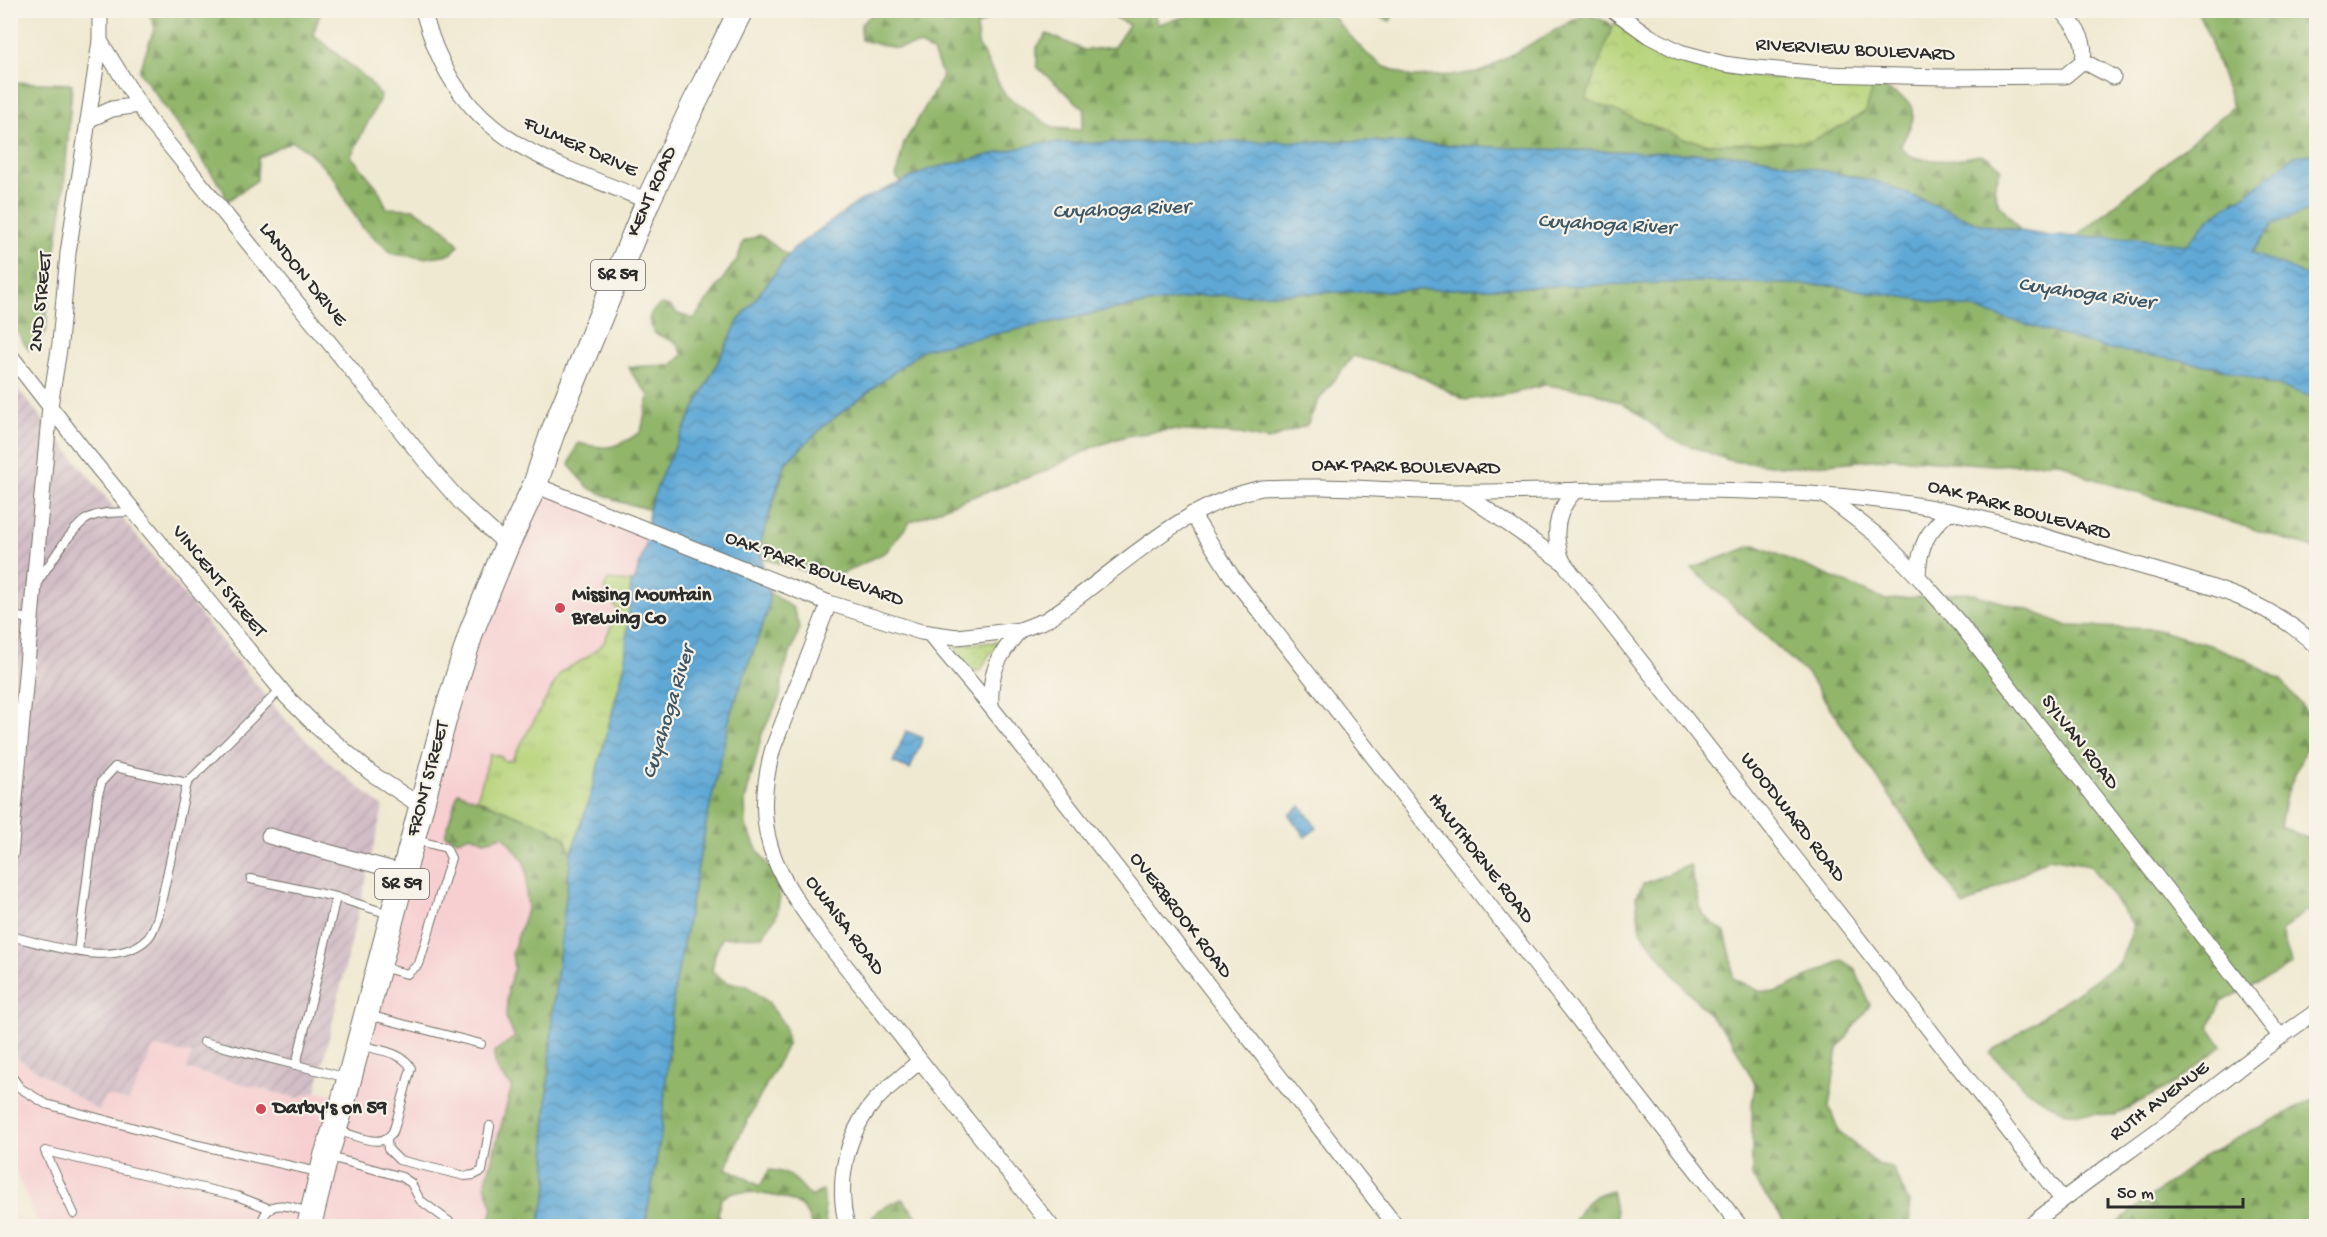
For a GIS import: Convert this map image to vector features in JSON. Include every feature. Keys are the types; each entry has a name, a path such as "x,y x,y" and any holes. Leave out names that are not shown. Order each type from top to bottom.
{"main road":[{"name":"KENT ROAD","path":"507,545 535,485 552,434 648,201 741,10"},
{"name":"FRONT STREET","path":"311,1219 324,1164 350,1079 465,652 507,545"}],"street":[{"path":"100,10 100,41"},
{"name":"FULMER DRIVE","path":"423,10 430,38 448,77 483,121 519,146 648,201"},
{"name":"RIVERVIEW BOULEVARD","path":"1613,10 1650,36 1680,52 1746,68 1822,74 1942,77 2065,76 2083,61"},
{"path":"2062,10 2084,40 2083,61 2113,77"},
{"name":"LANDON DRIVE","path":"100,41 148,119 442,481 463,505 507,545"},
{"name":"2ND STREET","path":"10,855 50,406 60,343 68,253 100,41"},
{"path":"88,120 112,109 140,105"},
{"name":"VINCENT STREET","path":"10,355 134,512 280,690 349,755 371,773 422,807"},
{"name":"OAK PARK BOULEVARD","path":"535,485 829,603 929,633 957,638 1020,630 1046,620 1192,514 1262,488 1462,492 1744,490 1824,495 1910,504 1950,511 2216,588 2256,603 2291,625 2316,646"},
{"path":"1563,562 1556,542 1558,516 1576,490"},
{"name":"WOODWARD ROAD","path":"1462,492 1563,562 2062,1199"},
{"name":"SYLVAN ROAD","path":"1824,495 1883,540 1961,625 2280,1036"},
{"path":"1918,576 1919,555 1926,537 1950,511"},
{"name":"HAWTHORNE ROAD","path":"1192,514 1231,575 1740,1227"},
{"name":"OWAISA ROAD","path":"829,603 773,748 765,784 767,835 775,864 796,901 919,1061 1052,1227"},
{"path":"991,707 993,672 999,656 1020,630"},
{"name":"OVERBROOK ROAD","path":"929,633 991,707 1396,1227"},
{"path":"269,836 405,873"},
{"name":"RUTH AVENUE","path":"2030,1227 2062,1199 2220,1084 2280,1036 2316,1012"},
{"path":"847,1227 843,1176 851,1140 874,1102 919,1061"}],"lane":[{"path":"33,588 66,541 86,519 101,514 134,512"},
{"path":"10,616 31,619"},
{"path":"10,936 92,954 130,951 150,937 158,917 187,783 280,690"},
{"path":"78,951 98,794 102,781 115,766 187,783"},
{"path":"380,967 407,974 419,964 451,858 446,848 414,840"},
{"path":"251,879 336,897 394,915"},
{"path":"296,1065 336,897"},
{"path":"367,1015 481,1044"},
{"path":"204,1042 350,1079"},
{"path":"334,1130 378,1142 387,1141 393,1134 411,1068 408,1061 400,1057 359,1044"},
{"path":"10,1074 20,1088 45,1104 198,1145 402,1177 411,1183 420,1200 455,1227"},
{"path":"387,1141 388,1149 399,1160 465,1176 474,1175 482,1171 490,1126"},
{"path":"74,1214 45,1151 237,1196 270,1209"},
{"path":"261,1227 263,1216 279,1204 311,1219"}],"shaded area":[{"path":"10,379 280,714 330,763 383,807 316,1092 297,1098 186,1069 192,1054 154,1047 129,1101 106,1096 99,1111 11,1054"},
{"path":"535,485 648,529 646,544 634,582 631,582 625,664 589,800 571,854 538,1226 39,1226 11,1161 10,1054 99,1111 106,1096 129,1101 154,1047 192,1054 187,1069 297,1098 316,1092 345,1095 445,717"}],"green space":[{"path":"148,11 321,11 313,34 369,81 381,96 351,156 377,187 387,208 414,209 445,229 459,245 451,254 423,258 393,254 362,227 335,179 309,152 292,141 258,158 257,180 227,201 223,189 139,71 155,27"},
{"path":"876,11 1001,11 977,26 978,44 1005,95 1053,128 1081,130 1085,110 1037,67 1037,47 1047,34 1084,50 1114,47 1129,25 1104,11 1153,11 1158,24 1206,11 1329,11 1366,53 1383,66 1412,77 1483,71 1577,18 1589,15 1608,22 1618,39 1644,104 1668,132 1682,138 1710,144 1811,141 1846,124 1866,111 1874,83 1898,95 1911,106 1912,120 1900,146 1911,157 1949,161 1979,155 1989,158 2001,169 1994,188 1998,202 2020,230 1980,224 1879,182 1749,155 1360,141 1040,143 931,169 901,183 896,176 904,143 943,77 933,52 920,45 895,48 861,40 861,24"},
{"path":"1365,11 1396,11 1390,21"},
{"path":"2197,11 2316,11 2316,549 2085,476 2061,462 1995,465 1893,458 1793,467 1731,461 1669,438 1630,407 1592,391 1545,385 1510,394 1465,400 1410,371 1353,356 1318,401 1307,425 1268,440 1240,434 1169,430 1126,436 1091,448 1046,471 955,503 910,522 886,552 840,575 806,571 761,558 759,548 786,463 824,426 924,349 1115,309 1200,296 1701,282 1829,285 1985,312 2233,107 2207,32"},
{"path":"1614,22 1641,42 1671,57 1703,67 1772,78 1874,83 1866,111 1846,124 1811,141 1710,144 1682,138 1586,99"},
{"path":"11,82 72,84 63,203 48,298 46,332 29,350 11,324 11,205 18,190 11,179"},
{"path":"760,235 788,256 738,322 664,469 649,509 620,502 589,488 569,465 578,443 597,447 617,445 641,432 649,395 629,367 672,365 683,355 677,343 654,333 649,320 651,313 661,304 670,306 678,314 694,319 738,258 743,242"},
{"path":"1755,545 1886,600 1967,592 2032,611 2068,626 2154,629 2213,646 2244,659 2281,680 2316,724 2285,798 2280,826 2316,842 2316,913 2305,911 2281,932 2292,965 2221,1002 2209,1027 2222,1046 2176,1082 2115,1115 2066,1113 2029,1092 1990,1053 2120,962 2134,926 2090,865 2049,858 1964,906 1808,675 1692,568"},
{"path":"608,580 631,582 625,664 589,800 571,854 565,838 477,799 490,754 500,756 505,761 512,760 561,672 586,658 603,644 618,611 604,588"},
{"path":"769,592 793,608 800,628 784,670 780,697 762,734 745,801 746,826 773,874 780,897 776,917 762,936 722,938 715,954 712,971 727,983 746,985 769,1003 784,1025 788,1043 738,1139 726,1169 760,1186 769,1170 793,1178 811,1197 823,1190 827,1226 811,1226 805,1211 790,1200 733,1192 721,1199 718,1214 726,1226 645,1226 661,1134 674,992 706,824 731,712 768,610"},
{"path":"995,642 997,647 989,655 980,671 973,671 955,651 958,645"},
{"path":"458,792 547,827 565,838 571,854 553,1009 545,1133 548,1188 538,1226 488,1226 493,1208 485,1185 512,1086 498,1071 494,1052 515,1037 506,1018 508,988 514,968 512,953 528,907 527,872 523,860 504,836 484,841 471,835 458,840 445,835"},
{"path":"1690,865 1702,914 1725,933 1731,956 1733,978 1759,991 1777,992 1842,960 1855,969 1870,1005 1838,1049 1829,1107 1839,1131 1877,1164 1892,1167 1909,1203 1910,1226 1788,1226 1752,1177 1752,1105 1755,1084 1731,1039 1679,981 1640,930 1636,897 1643,884"},
{"path":"2316,1098 2316,1226 2112,1226 2207,1154"},
{"path":"1612,1190 1618,1222 1616,1226 1571,1226 1587,1202 1597,1195"},
{"path":"902,1199 925,1226 866,1226 878,1210"}],"water":[{"name":"Cuyahoga River","path":"1360,141 1749,155 1879,182 1980,224 2050,236 2136,238 2186,245 2211,217 2245,195 2294,156 2316,153 2316,208 2273,224 2252,253 2316,279 2316,398 2217,367 2104,348 1971,308 1829,285 1701,282 1200,296 1115,309 924,349 824,426 785,463 759,548 769,592 768,610 731,712 706,824 674,992 661,1134 645,1226 538,1226 548,1188 545,1133 553,1009 571,854 589,800 625,664 631,582 634,582 646,544 649,509 664,469 738,322 794,248 860,201 930,169 1040,143"},
{"path":"906,731 923,738 910,769 893,762"},
{"path":"1301,806 1317,828 1305,837 1289,815"}],"place":[{"name":"Missing Mountain Brewing Co","path":"560,608"},
{"name":"Darby's on 59","path":"261,1109"}]}
